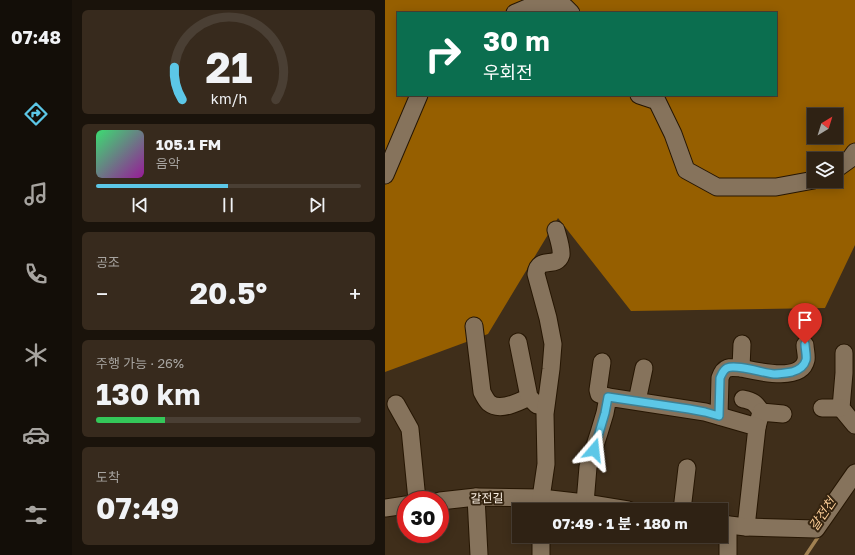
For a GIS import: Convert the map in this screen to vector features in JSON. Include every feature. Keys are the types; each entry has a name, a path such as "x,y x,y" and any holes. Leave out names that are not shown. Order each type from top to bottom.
{"street":[{"path":"517,12 532,6 565,7 570,12"},
{"path":"385,175 419,96"},
{"path":"642,96 657,101 673,134 686,170 717,187 777,187 807,181"},
{"path":"843,164 855,152"},
{"path":"541,503 546,464 545,414 553,344 548,318 536,274 537,269 541,264 555,261 560,257 561,249 556,230"},
{"path":"474,326 482,392 485,398 489,403 499,407 519,402 529,397"},
{"path":"518,342 529,397 545,414"},
{"path":"741,368 742,344"},
{"path":"719,416 720,378 722,372 727,368 741,368 775,374 785,374 799,370 806,360 805,344"},
{"path":"844,353 841,408 855,425"},
{"path":"602,362 598,390 599,394 608,397 689,409 719,416 759,420 783,414"},
{"path":"637,402 644,368"},
{"path":"585,503 588,468 601,427 608,397"},
{"path":"743,399 751,401 758,406 759,420 746,527"},
{"path":"396,404 410,429 416,491"},
{"path":"822,408 841,408"},
{"path":"683,503 687,468"},
{"path":"728,525 746,527 816,529 852,480"},
{"path":"476,498 479,555"},
{"name":"갈전길","path":"449,500 476,498 530,503"},
{"path":"385,508 397,506"},
{"path":"541,543 541,555"},
{"path":"726,543 728,555"}],"shaded area":[{"path":"385,0 855,0 855,245 825,308 631,311 558,218 488,334 385,372"}],"waterway":[{"name":"갈전천","path":"806,555 820,534"}],"route":[{"path":"594,450 608,397 689,409 719,416 720,378 722,372 727,368 741,368 775,374 785,374 799,370 806,360 805,344"}]}
